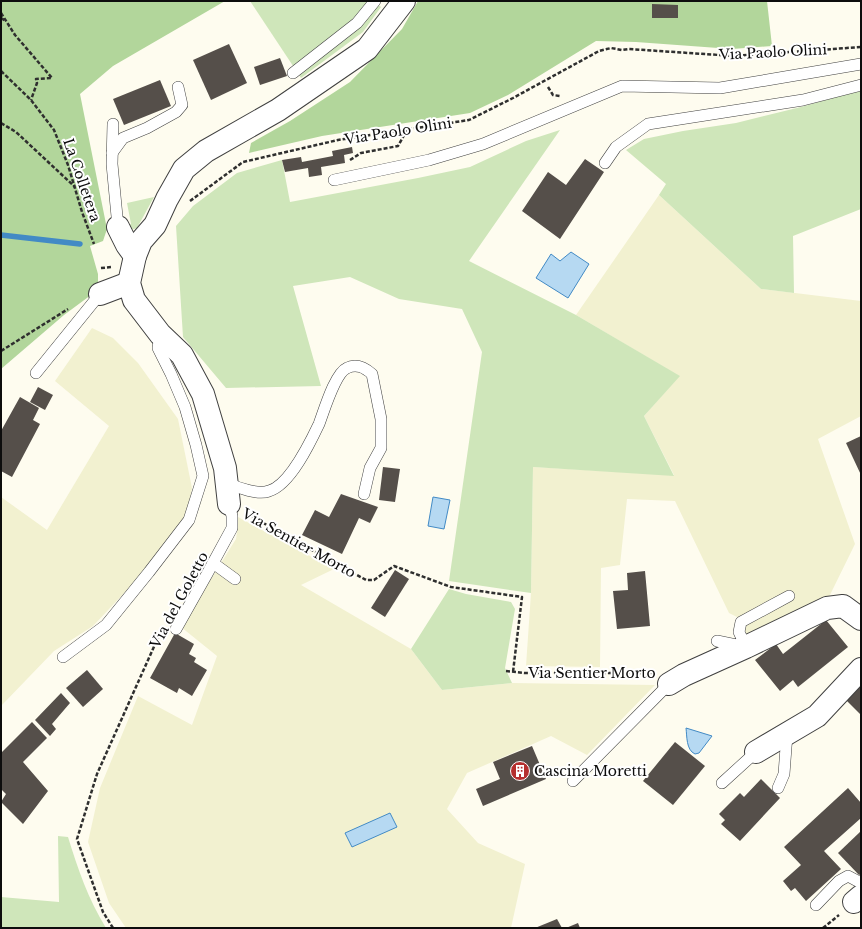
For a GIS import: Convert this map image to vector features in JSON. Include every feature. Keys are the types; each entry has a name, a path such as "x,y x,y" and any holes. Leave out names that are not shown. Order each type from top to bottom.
{"street":[{"path":"228,493 225,468 203,394 182,356 160,334 134,300 129,283 138,249 155,225 167,199 184,169 206,151 278,110 367,49 404,1"},
{"path":"118,227 127,245 138,249"},
{"path":"100,294 129,283"},
{"path":"676,680 827,608 844,606 861,619"},
{"path":"756,752 817,716 861,669"}],"lane":[{"path":"293,73 357,23 375,1"},
{"path":"334,180 429,160 483,144 622,86 720,88 861,64"},
{"path":"605,163 616,147 648,124 803,100 861,85"},
{"path":"112,153 123,138 147,128 176,112 182,105 178,87"},
{"path":"113,124 112,164 118,227"},
{"path":"36,374 100,294"},
{"path":"63,657 106,625 149,572 189,520 203,476 185,407 158,348 160,334"},
{"path":"176,629 232,528 232,516 228,493 248,491 268,492 280,485 292,471 309,443 319,424 335,382 346,368 355,366 363,367 372,374 381,419 381,448 370,468 364,494"},
{"path":"213,564 235,579"},
{"path":"746,647 739,632 741,622 788,596"},
{"path":"717,641 746,647"},
{"path":"573,781 676,680"},
{"path":"778,788 784,774 787,734"},
{"path":"722,783 756,752"},
{"path":"816,905 839,881 848,876 859,894"}],"path":[{"path":"1,13 15,34 52,78 36,79 37,83 31,100"},
{"path":"1,18 7,22"},
{"name":"Via Paolo Olini","path":"188,203 243,162 338,140 469,120 514,98 589,56 599,51 611,48 734,56 861,47"},
{"name":"La Colletera","path":"1,70 31,100 54,130 68,165 84,219 94,244"},
{"path":"1,123 16,132 75,188"},
{"path":"349,161 361,153 398,146 408,130"},
{"path":"1,351 71,307"},
{"name":"Via Sentier Morto","path":"228,493 366,580 374,580 394,566 451,587 522,597 513,672 674,673 676,680"},
{"name":"Via del Goletto","path":"113,928 103,912 76,839 97,774 161,630"},
{"path":"506,671 513,672"}],"green space":[{"path":"1,1 225,1 113,66 80,94 107,229 103,241 90,246 98,274 98,284 95,292 64,315 1,369"},
{"path":"250,1 373,1 381,7 363,32 301,78"},
{"path":"418,1 767,1 772,46 732,49 636,42 596,41 508,95 470,113 322,136 249,153 251,143 290,121 350,82 402,29"},
{"path":"861,90 861,209 793,236 794,293 761,289 659,195 666,184 626,150 644,139 736,123"},
{"path":"560,130 469,261 576,315 680,376 644,416 674,476 533,467 531,593 449,581 482,352 462,309 399,299 350,277 293,286 321,386 226,388 183,337 176,226 193,206 237,173 282,160 290,202 470,167 526,141"},
{"path":"659,195 761,289 861,301 861,416 818,439 855,544 828,599 748,637 739,618 729,613 675,501 627,499 620,565 601,568 600,667 526,666 531,593 533,467 674,475 644,416 679,376 576,315"},
{"path":"154,197 137,228 131,230 118,227 131,224 127,203"},
{"path":"92,328 113,338 138,363 178,419 192,488 188,509 179,527 143,573 93,626 54,651 1,706 1,497 47,530 109,426 55,381"},
{"path":"238,517 334,569 301,585 411,649 442,690 512,683 655,685 587,755 551,736 467,773 447,809 478,843 525,864 511,928 126,928 109,903 88,842 100,788 138,696 192,725 217,656 181,627 236,539"},
{"path":"449,589 466,594 511,602 515,609 505,668 512,683 442,690 411,649"},
{"path":"58,836 68,837 89,895 106,928 1,928 1,897 59,902"}],"water":[{"path":"571,252 589,264 568,298 536,278 551,254 560,261"},
{"path":"433,497 450,500 444,529 428,526"},
{"path":"686,728 712,736 699,753 695,754 688,746"},
{"path":"390,813 397,827 352,847 345,833"}],"building":[{"path":"652,4 678,5 678,18 652,18"},
{"path":"229,44 247,83 211,100 193,60"},
{"path":"280,58 287,76 260,85 254,67"},
{"path":"160,80 171,106 124,125 113,99"},
{"path":"352,147 353,153 344,155 345,163 321,167 322,175 309,177 308,168 285,172 282,160 301,157 302,162 333,156 332,151"},
{"path":"585,159 604,172 560,239 522,211 548,172 566,185"},
{"path":"38,387 53,395 45,410 30,402"},
{"path":"20,397 39,408 33,420 40,424 12,477 1,471 1,431"},
{"path":"861,436 861,475 846,443"},
{"path":"383,467 400,469 395,502 379,500"},
{"path":"341,494 378,507 370,523 359,518 342,554 302,535 315,510 329,517"},
{"path":"395,570 409,579 385,617 371,608"},
{"path":"645,571 650,626 617,629 613,591 628,590 627,573"},
{"path":"826,620 848,647 798,687 793,680 780,691 755,660 776,644 783,654"},
{"path":"175,633 194,644 189,654 196,658 194,662 207,670 192,696 179,688 177,693 150,678"},
{"path":"87,670 103,689 83,707 66,688"},
{"path":"861,684 861,715 846,700"},
{"path":"61,693 70,703 52,724 56,729 50,736 35,720"},
{"path":"32,722 47,738 23,762 48,791 23,824 1,802 6,794 1,789 1,753"},
{"path":"675,742 705,766 673,805 643,781"},
{"name":"Cascina Moretti","path":"532,746 546,779 483,806 476,789 500,779 493,762"},
{"path":"761,779 780,798 740,841 721,824 725,820 719,814 740,793 744,797"},
{"path":"848,788 861,803 861,818 824,851 841,869 806,901 795,888 791,891 783,881 801,865 784,847"},
{"path":"861,831 861,874 859,875 838,853"},
{"path":"557,919 562,928 535,928"},
{"path":"578,923 580,928 566,928"}],"waterway":[{"path":"1,235 80,244"}],"place":[{"name":"Cascina Moretti","path":"520,771"}]}
